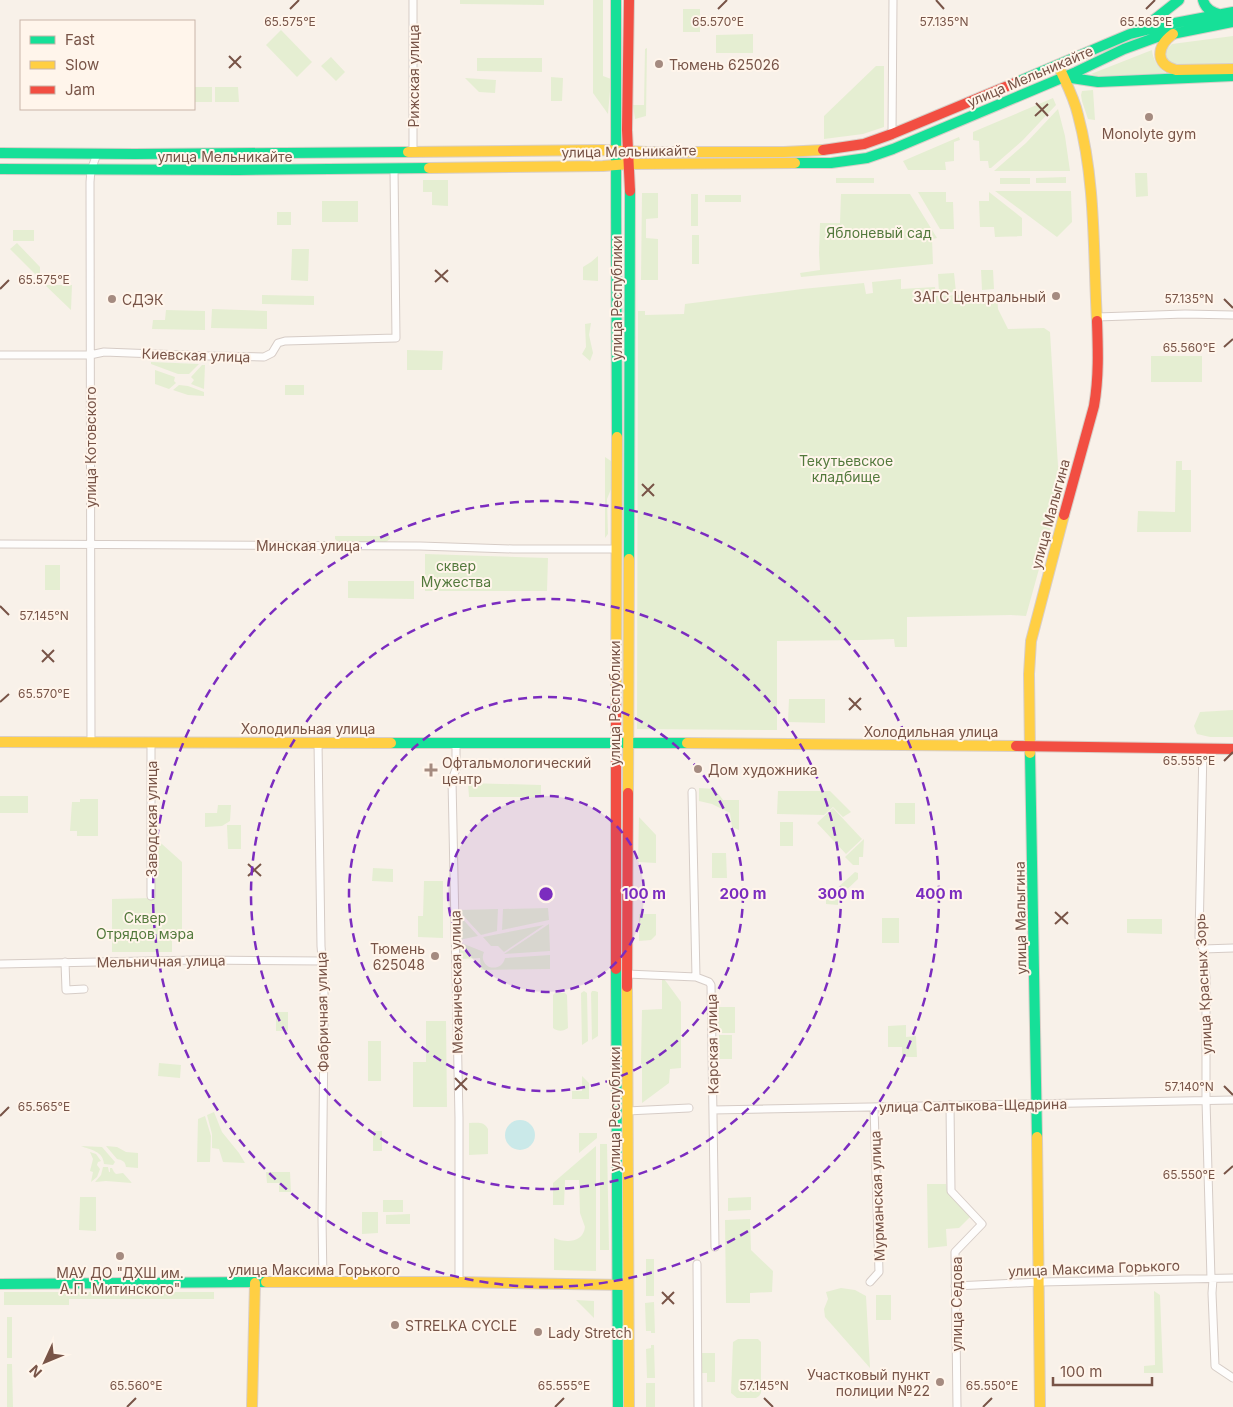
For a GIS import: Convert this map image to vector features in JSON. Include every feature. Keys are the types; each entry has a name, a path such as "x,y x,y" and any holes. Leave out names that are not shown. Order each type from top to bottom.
{"main road":[{"name":"улица Республики","path":"616,0 616,743 623,1285 629,1407"},
{"name":"улица Республики","path":"618,1407 627,1111 630,183 627,130 629,0"},
{"path":"1130,34 1155,19 1179,0"},
{"path":"1202,0 1209,10 1227,17"},
{"name":"улица Мельникайте","path":"0,153 784,152 831,148 864,144 892,134 1130,34 1175,23 1227,17"},
{"name":"улица Мельникайте","path":"0,169 394,169 629,164 831,163 867,158 893,149 1064,77 1124,49 1157,37 1227,17"},
{"path":"1176,33 1166,39 1160,51 1162,61 1168,68 1176,70 1233,69"},
{"path":"1058,65 1071,93 1078,116 1086,158 1092,199 1097,319"},
{"path":"1064,77 1098,82 1233,76"},
{"name":"улица Малыгина","path":"1040,1407 1040,1282 1029,674 1031,641 1097,392 1099,363 1097,319"},
{"name":"Холодильная улица","path":"0,742 456,742 1233,749"},
{"name":"улица Максима Горького","path":"0,1284 458,1282 623,1285"},
{"path":"252,1407 254,1283"}],"street":[{"name":"Рижская улица","path":"413,0 413,152"},
{"path":"892,0 892,134"},
{"name":"улица Котовского","path":"90,742 91,170 96,154"},
{"name":"Киевская улица","path":"0,355 90,355 104,352 264,357 272,353 278,344 285,341 396,338 394,169"},
{"path":"1097,319 1185,314 1233,315"},
{"name":"Минская улица","path":"0,544 616,549"},
{"name":"Заводская улица","path":"151,742 151,896"},
{"name":"Фабричная улица","path":"318,742 324,1031 323,1282"},
{"name":"Механическая улица","path":"456,742 456,769 452,780 459,1118 458,1282"},
{"name":"улица Красных Зорь","path":"1203,748 1199,937 1203,949 1206,978 1206,1100 1215,1366 1233,1378"},
{"name":"Карская улица","path":"692,792 696,977 709,982 711,985 715,1247"},
{"path":"1203,949 1233,948"},
{"name":"Мельничная улица","path":"0,964 197,960 322,961"},
{"path":"65,962 66,990 84,989"},
{"path":"627,974 696,977"},
{"name":"улица Салтыкова-Щедрина","path":"713,1110 1233,1100"},
{"name":"улица Седова","path":"950,1105 951,1191 982,1224 954,1252 957,1407"},
{"name":"Мурманская улица","path":"870,1282 879,1272 874,1107"},
{"path":"627,1111 689,1108"},
{"path":"697,1264 698,1407"},
{"name":"улица Максима Горького","path":"955,1286 1040,1282 1233,1278"}],"green space":[{"path":"460,0 544,0 544,5 460,4"},
{"path":"593,0 603,0 603,76 611,79 608,114 593,93"},
{"path":"683,9 700,9 700,32 683,32"},
{"path":"281,30 312,62 297,77 266,45"},
{"path":"753,34 753,53 716,53 716,35"},
{"path":"1233,36 1233,65 1175,67 1166,59 1166,50 1172,44"},
{"path":"647,48 646,116 635,119 633,105 644,105 645,49"},
{"path":"1152,50 1156,63 1166,73 1097,76 1091,74"},
{"path":"331,57 345,72 336,81 321,66"},
{"path":"477,58 542,58 542,72 477,71"},
{"path":"876,66 884,66 884,127 863,134 824,139 824,116"},
{"path":"551,77 563,78 562,101 551,101"},
{"path":"465,78 496,80 495,93 479,92"},
{"path":"195,87 212,87 212,102 195,102"},
{"path":"215,87 238,87 239,102 215,102"},
{"path":"1093,90 1095,120 1088,119 1081,95 1082,91"},
{"path":"1053,98 1056,105 1023,140 991,168 989,168 988,161 980,161 979,141 973,140 973,132"},
{"path":"1058,109 1065,136 1070,171 994,171 1026,143"},
{"path":"959,137 960,140 954,142 954,161 945,162 946,170 908,170 903,161"},
{"path":"1135,173 1147,173 1148,196 1136,197"},
{"path":"1066,177 1066,183 1036,183 1036,178"},
{"path":"836,178 874,178 874,183 836,183"},
{"path":"1000,178 1030,178 1030,184 1000,184"},
{"path":"423,180 448,180 448,206 432,205 432,192 423,192"},
{"path":"995,191 1071,191 1072,222 1057,237"},
{"path":"918,192 946,192 946,202 953,202 954,229 940,229"},
{"path":"989,192 1022,218 1022,236 995,237 994,227 980,227 979,201 989,201"},
{"path":"642,193 658,193 658,218 646,219 646,238 658,239 658,280 641,280"},
{"path":"691,194 698,194 698,226 691,226"},
{"name":"Яблоневый сад","path":"841,194 910,194 937,238 932,239 933,264 801,277 800,273 820,270 820,223 840,223"},
{"path":"705,195 741,195 741,202 705,202"},
{"path":"322,201 358,201 358,222 322,222"},
{"path":"277,212 291,212 291,225 277,225"},
{"path":"13,230 34,230 34,241 13,241"},
{"path":"692,235 699,235 699,264 692,264"},
{"path":"17,243 40,267 40,279 10,249"},
{"path":"292,249 309,249 308,281 291,280"},
{"path":"598,256 598,281 583,280 583,267"},
{"path":"981,270 993,270 994,289 982,290"},
{"path":"954,273 956,292 939,293 938,274"},
{"name":"Текутьевское кладбище","path":"901,279 901,289 935,287 936,296 997,293 998,309 1008,329 1044,328 1050,332 1058,466 1067,468 1026,616 907,617 907,647 895,647 894,639 777,641 777,730 637,729 638,311 645,311 645,315 684,314 685,304 864,283 866,294 873,293 872,282"},
{"path":"45,285 72,285 71,310"},
{"path":"262,295 314,296 314,305 262,304"},
{"path":"212,309 267,311 267,329 211,328"},
{"path":"166,310 205,311 205,330 152,329 153,320 165,320"},
{"path":"591,323 589,335 593,353 590,361 582,354 586,347 585,324"},
{"path":"407,350 443,351 442,370 407,370"},
{"path":"1151,356 1202,356 1202,382 1151,382"},
{"path":"151,362 199,364 189,374 178,374 151,364"},
{"path":"202,365 205,365 204,389 191,384 194,380 191,377"},
{"path":"155,370 175,377 174,381 176,383 169,389 155,384"},
{"path":"179,385 204,392 204,396 188,395 173,390"},
{"path":"285,385 304,385 304,395 285,395"},
{"path":"605,457 611,461 611,489 607,499 608,534 605,538"},
{"path":"1176,461 1182,461 1182,470 1191,470 1191,532 1137,532 1138,511 1175,512"},
{"path":"335,536 390,536 390,539 386,542 338,542"},
{"name":"сквер Мужества","path":"425,554 548,558 547,591 425,591"},
{"path":"45,565 60,565 60,590 45,590"},
{"path":"348,581 414,581 414,599 348,598"},
{"path":"789,699 825,699 825,723 788,722"},
{"path":"1233,710 1233,737 1210,737 1197,734 1194,726 1200,712"},
{"path":"468,783 541,785 541,797 469,797"},
{"path":"699,788 715,789 723,800 739,800 739,830 732,827 730,813 712,804 699,801"},
{"path":"778,791 830,791 851,812 843,817 833,807 824,815 777,814"},
{"path":"0,796 28,796 28,813 0,813"},
{"path":"80,799 98,799 98,836 77,836 77,831 70,831 72,802 80,802"},
{"path":"895,803 915,803 915,824 895,824"},
{"path":"218,805 231,805 230,821 222,826 205,827 205,813 217,813"},
{"path":"833,808 862,839 846,854 817,823"},
{"path":"639,817 656,835 656,863 638,862"},
{"path":"780,822 793,822 793,846 780,846"},
{"path":"227,825 241,825 241,849 228,849"},
{"name":"Сквер Отрядов мэра","path":"153,836 182,862 182,930 172,930 172,952 112,952 112,899 152,898"},
{"path":"864,839 863,857 859,857 859,865 853,865 845,857"},
{"path":"712,853 726,853 727,878 712,878"},
{"path":"373,868 393,869 393,882 372,881"},
{"path":"855,872 858,873 858,879 838,898 838,905 826,904 826,898"},
{"path":"424,881 443,881 443,938 418,937 418,916 423,916"},
{"path":"548,908 549,920 502,930 503,909"},
{"path":"498,909 497,931 481,935 458,910"},
{"path":"458,914 478,936 459,940"},
{"path":"639,914 656,914 656,935 651,940 639,941"},
{"path":"882,918 899,918 899,943 882,943"},
{"path":"1127,919 1162,919 1162,934 1127,933"},
{"path":"549,924 550,951 504,954"},
{"path":"544,925 504,952 498,946 491,946 483,937"},
{"path":"459,942 484,952 483,961 489,967 495,968 499,966 505,958 550,955 550,969 481,970 480,958 460,959"},
{"path":"662,976 681,1002 681,1068 670,1069 669,1083 642,1103 642,1010 662,1009"},
{"path":"584,991 587,993 588,1041 582,1045 581,993"},
{"path":"592,991 598,992 598,1036 592,1040 591,993"},
{"path":"555,993 565,993 567,995 568,1028 563,1030 553,1028 553,995"},
{"path":"718,1007 735,1007 735,1033 718,1033"},
{"path":"276,1012 288,1012 288,1031 276,1031"},
{"path":"426,1021 446,1021 447,1107 413,1107 413,1062 426,1062"},
{"path":"906,1025 906,1037 916,1036 917,1057 902,1057 902,1047 888,1047 888,1026"},
{"path":"719,1035 732,1035 732,1059 719,1059"},
{"path":"368,1041 381,1041 381,1081 368,1081"},
{"path":"159,1063 181,1065 180,1078 158,1076"},
{"path":"582,1076 589,1083 589,1099 572,1099 572,1091 582,1091"},
{"path":"214,1112 222,1132 245,1163 223,1162 219,1149 212,1148 212,1134 207,1115"},
{"path":"205,1116 211,1136 210,1162 197,1162 198,1119"},
{"path":"469,1123 482,1124 488,1129 488,1154 469,1155"},
{"path":"373,1131 382,1131 382,1151 373,1151"},
{"path":"579,1133 597,1133 597,1138 579,1153"},
{"path":"600,1144 607,1144 609,1250 600,1250"},
{"path":"81,1146 102,1147 115,1162 113,1165 104,1164 99,1154"},
{"path":"106,1146 117,1147 126,1152 138,1153 138,1168 126,1167 124,1162 117,1159"},
{"path":"596,1146 596,1271 554,1270 554,1238 564,1241 577,1239 584,1232 585,1227 580,1213 579,1180 565,1180 564,1205 553,1205 553,1183"},
{"path":"90,1152 96,1154 101,1161 97,1165 100,1169 97,1177 91,1182 93,1172 90,1171 93,1159"},
{"path":"103,1167 108,1167 109,1172 110,1168 112,1168 116,1174 123,1173 132,1183 95,1182 101,1175"},
{"path":"266,1172 290,1172 291,1192 279,1192 279,1183 267,1183"},
{"path":"927,1184 946,1184 947,1190 971,1216 959,1228 946,1229 947,1246 928,1248"},
{"path":"80,1197 96,1197 96,1231 79,1230"},
{"path":"751,1197 751,1210 728,1211 728,1198"},
{"path":"383,1200 403,1200 403,1212 383,1212"},
{"path":"362,1212 378,1212 378,1233 362,1234"},
{"path":"410,1214 410,1224 386,1224 386,1215"},
{"path":"750,1219 751,1250 773,1271 772,1292 750,1293 750,1303 726,1303 725,1220"},
{"path":"646,1259 654,1259 654,1296 646,1296"},
{"path":"841,1288 855,1290 866,1296 870,1368 825,1317 824,1309 828,1299 826,1292"},
{"path":"1154,1291 1160,1295 1163,1373 1144,1373 1144,1366 1155,1365"},
{"path":"4,1292 214,1292 214,1299 69,1299 69,1305 4,1305"},
{"path":"876,1295 891,1295 891,1320 876,1320"},
{"path":"576,1300 594,1301 594,1318"},
{"path":"654,1302 655,1333 651,1333 651,1331 646,1331 645,1303"},
{"path":"7,1317 12,1317 12,1358 7,1358"},
{"path":"738,1339 758,1339 761,1342 761,1393 756,1398 737,1398 731,1393 733,1342"},
{"path":"651,1345 654,1345 655,1378 647,1378 646,1349 651,1348"},
{"path":"698,1353 715,1353 715,1382 707,1382 707,1373 699,1373"},
{"path":"7,1364 12,1364 13,1407 7,1407"},
{"path":"646,1383 655,1383 655,1407 646,1407"}],"water":[{"path":"520,1120 526,1121 534,1129 534,1141 526,1149 520,1150 514,1149 506,1141 505,1135 506,1129 514,1121"}],"traffic: fast":[{"path":"616,0 617,437"},
{"path":"1140,28 1179,0"},
{"path":"1203,0 1209,9 1219,14"},
{"path":"1017,82 1130,34 1233,12"},
{"path":"795,163 831,163 867,158 893,149 1076,72 1124,49 1157,37 1233,22"},
{"path":"1065,77 1098,82 1233,76"},
{"path":"0,153 408,152"},
{"path":"0,169 239,170 429,168"},
{"path":"629,559 630,191"},
{"path":"391,743 687,743"},
{"path":"1030,753 1037,1137"},
{"path":"616,969 618,1407"},
{"path":"0,1284 266,1282"}],"traffic: slow":[{"path":"1173,34 1164,44 1160,54 1164,64 1169,67 1176,70 1233,69"},
{"path":"1058,65 1076,108 1088,166 1093,217 1097,321"},
{"path":"408,152 603,150 647,152 784,152 823,150"},
{"path":"429,168 795,163"},
{"path":"616,703 617,437"},
{"path":"1030,753 1029,674 1031,641 1064,515"},
{"path":"628,793 629,559"},
{"path":"0,742 391,743"},
{"path":"687,743 1016,746"},
{"path":"627,987 629,1407"},
{"path":"1037,1137 1040,1407"},
{"path":"266,1282 459,1282 625,1285"},
{"path":"252,1407 255,1283"}],"traffic: jam":[{"path":"629,0 627,130 630,191"},
{"path":"823,150 864,144 1017,82"},
{"path":"1064,515 1096,395 1097,321"},
{"path":"616,703 616,969"},
{"path":"1016,746 1233,749"},
{"path":"627,987 628,793"}],"place":[{"name":"Тюмень 625026","path":"659,64"},
{"name":"Monolyte gym","path":"1149,117"},
{"name":"ЗАГС Центральный","path":"1056,296"},
{"name":"СДЭК","path":"112,299"},
{"name":"Дом художника","path":"698,769"},
{"name":"Офтальмологический центр","path":"431,770"},
{"name":"Тюмень 625048","path":"435,956"},
{"name":"МАУ ДО \"ДХШ им. А.П. Митинского\"","path":"120,1256"},
{"name":"STRELKA CYCLE","path":"395,1325"},
{"name":"Lady Stretch","path":"538,1332"},
{"name":"Участковый пункт полиции №22","path":"940,1382"}]}
